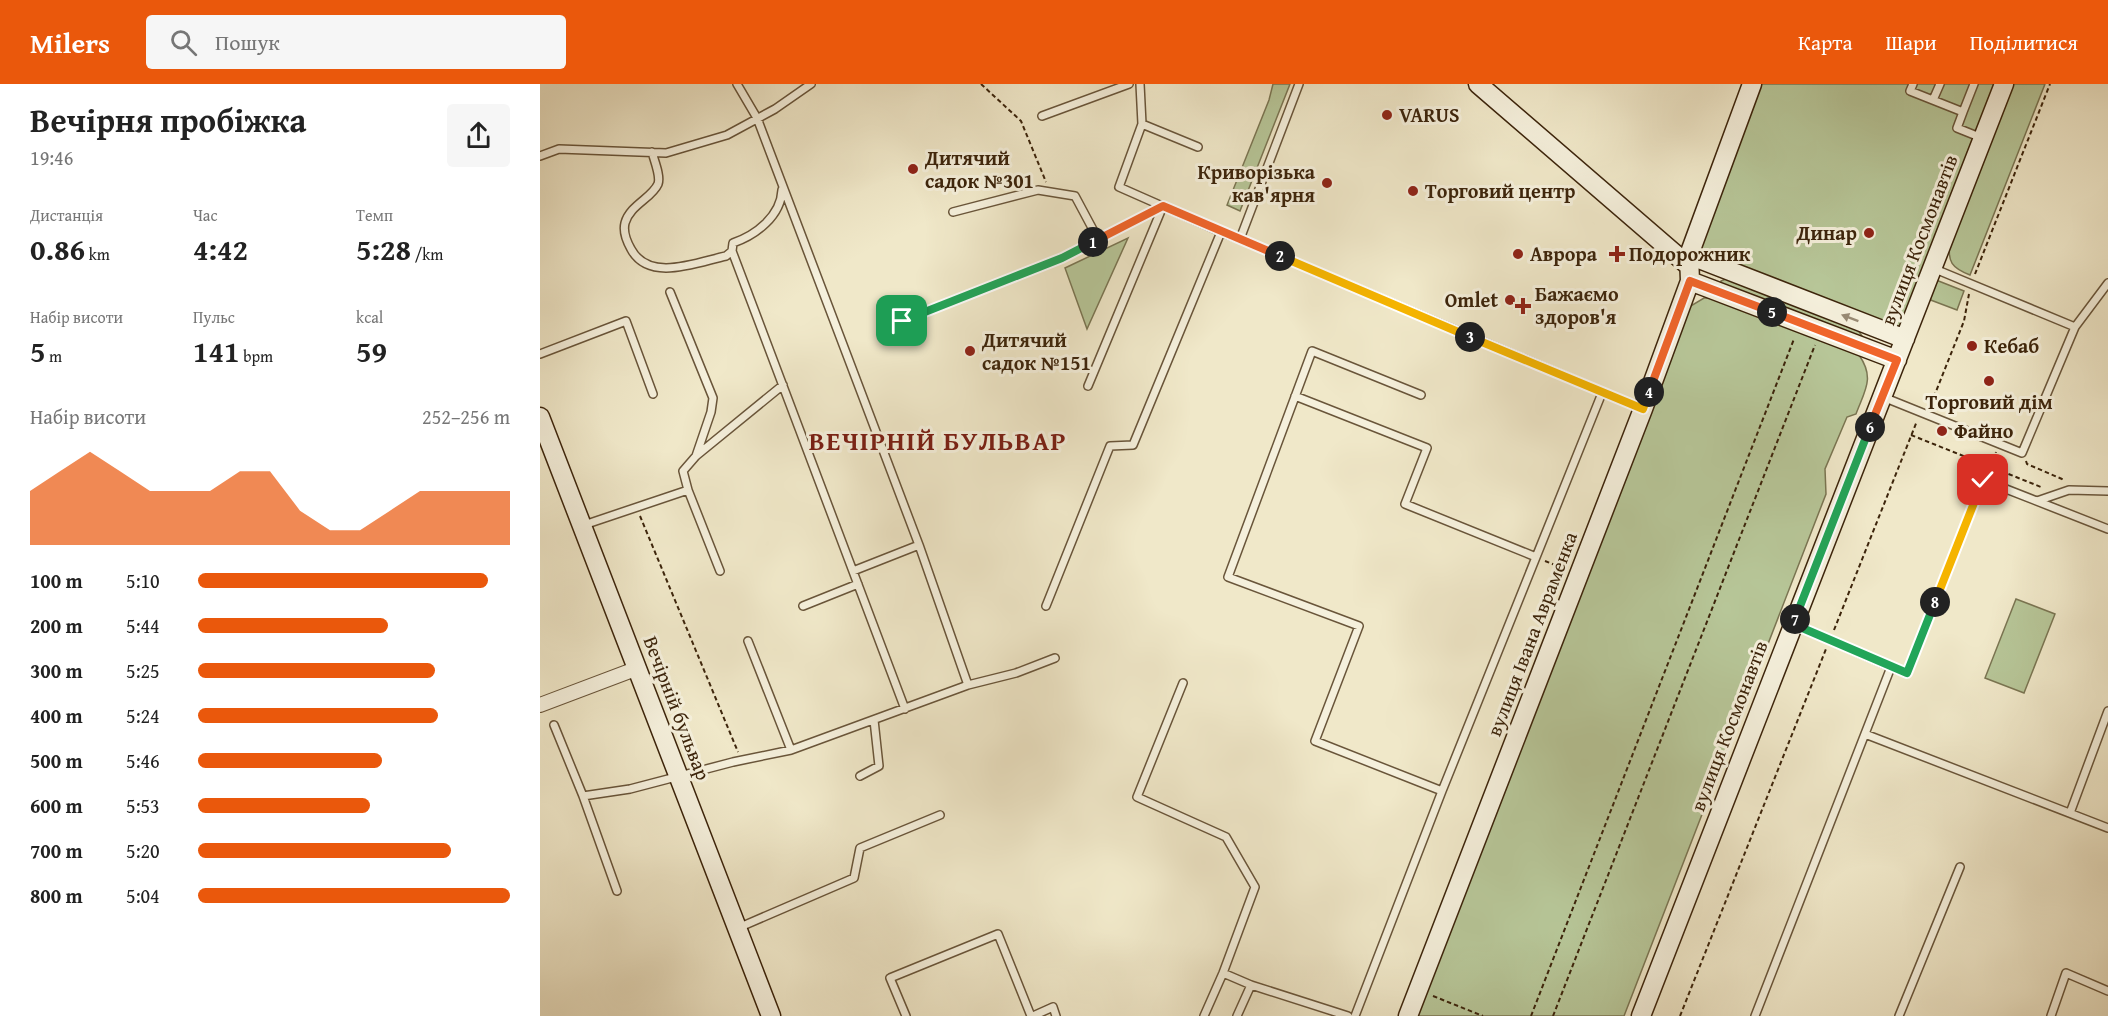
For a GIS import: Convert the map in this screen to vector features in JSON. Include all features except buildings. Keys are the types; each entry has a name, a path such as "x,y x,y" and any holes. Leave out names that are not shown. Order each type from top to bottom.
{"street":[{"path":"1478,84 1689,267 1800,323 1897,360"},
{"name":"вулиця Івана Авраменка","path":"1408,1016 1643,409 1752,84"},
{"name":"вулиця Космонавтів","path":"1641,1016 2004,84"},
{"path":"1689,267 1905,339"},
{"name":"Вечірній бульвар","path":"540,417 771,1016"},
{"path":"540,705 638,668"}],"lane":[{"path":"737,84 757,118 919,545 968,685"},
{"path":"540,156 559,149 666,153 727,135 811,84"},
{"path":"1042,116 1129,84"},
{"path":"1140,84 1142,124 1119,187 1643,409"},
{"path":"1240,239 1299,84"},
{"path":"1913,84 1910,91 1963,112"},
{"path":"1933,100 1940,84"},
{"path":"1974,84 1957,128 1983,138"},
{"path":"1142,124 1198,147"},
{"path":"652,152 659,180 658,185 632,209 625,223 627,240 633,254 653,267 669,269 726,256 732,251"},
{"path":"782,185 782,200 774,213 761,229 733,243 732,251 905,709"},
{"path":"953,212 1038,190 1075,196 1098,239"},
{"path":"902,321 1062,258 1163,206"},
{"path":"1088,386 1163,206"},
{"path":"1046,606 1110,446 1133,445 1221,232"},
{"path":"1932,268 2075,327"},
{"path":"1882,396 2022,453 2075,327 2108,283"},
{"path":"670,292 713,398 711,412 696,456"},
{"path":"540,354 626,321 653,393"},
{"path":"1421,395 1312,351 1228,577 1359,626 1315,741 1442,791"},
{"path":"720,571 688,490 683,471 696,456 783,385"},
{"path":"1355,1016 1442,791 1602,393"},
{"path":"1295,396 1427,448 1405,504 1536,557"},
{"path":"1793,624 1907,673 1983,480 2108,530"},
{"path":"582,526 688,490"},
{"path":"2037,501 2069,490 2108,491"},
{"path":"853,571 919,545"},
{"path":"803,606 858,584"},
{"path":"748,641 791,750"},
{"path":"583,796 630,789 791,750 968,685 1016,673 1055,658"},
{"path":"1755,1016 1891,667"},
{"path":"1183,683 1137,797 1226,837 1255,887 1223,973 1204,1016"},
{"path":"2070,813 2108,711"},
{"path":"860,776 879,766 874,720"},
{"path":"554,725 583,796 617,891"},
{"path":"1865,734 2108,828"},
{"path":"738,928 854,878 860,848 940,815"},
{"path":"1899,1016 1960,867"},
{"path":"906,1016 890,978 998,934 1032,1016 1053,1008 1056,1016"},
{"path":"1223,973 1251,985 1348,1016"},
{"path":"2051,1016 2066,973 2108,991"},
{"path":"1237,1016 1251,985"}],"path":[{"path":"981,84 1021,121 1050,192"},
{"path":"1680,1016 1911,435 1921,412 1928,410 1964,321 1971,284 2050,84"},
{"path":"1532,1016 1800,323"},
{"path":"1553,1016 1820,331"},
{"path":"1911,435 2058,494"},
{"path":"1990,467 1999,444"},
{"path":"2022,453 2027,464 2062,479"},
{"path":"637,508 741,761"},
{"path":"1536,557 1579,575"},
{"path":"1418,991 1483,1016"}],"green space":[{"path":"1273,84 1290,84 1240,211 1227,205 1269,100"},
{"path":"1752,84 2004,84 1905,339 1689,255"},
{"path":"2012,84 2045,84 1970,275 1959,270 1952,263 1949,255 1950,242"},
{"path":"1128,238 1087,329 1065,268"},
{"path":"1728,278 1858,330 1862,336 1859,338 1721,285 1721,281"},
{"path":"1936,280 1964,291 1957,310 1928,299"},
{"path":"1704,298 1713,298 1859,355 1867,371 1867,384 1856,414 1847,417 1825,469 1826,494 1624,1016 1413,1016 1689,307"},
{"path":"2016,599 2055,614 2024,693 1985,678"}],"place":[{"name":"VARUS","path":"1387,115"},
{"name":"Дитячий садок №301","path":"913,169"},
{"name":"Криворізька кав'ярня","path":"1327,183"},
{"name":"Торговий центр","path":"1413,191"},
{"name":"Динар","path":"1869,233"},
{"name":"Аврора","path":"1518,254"},
{"name":"Подорожник","path":"1617,254"},
{"name":"Omlet","path":"1510,300"},
{"name":"Бажаємо здоров'я","path":"1523,306"},
{"name":"Кебаб","path":"1972,346"},
{"name":"Дитячий садок №151","path":"970,351"},
{"name":"Торговий дім","path":"1989,381"},
{"name":"Файно","path":"1942,431"}],"district":[{"name":"ВЕЧІРНІЙ БУЛЬВАР","path":"938,441"}],"route":[{"path":"902,321 1062,258 1163,206 1643,409 1690,281 1897,360 1793,624 1907,673 1983,480"}]}
